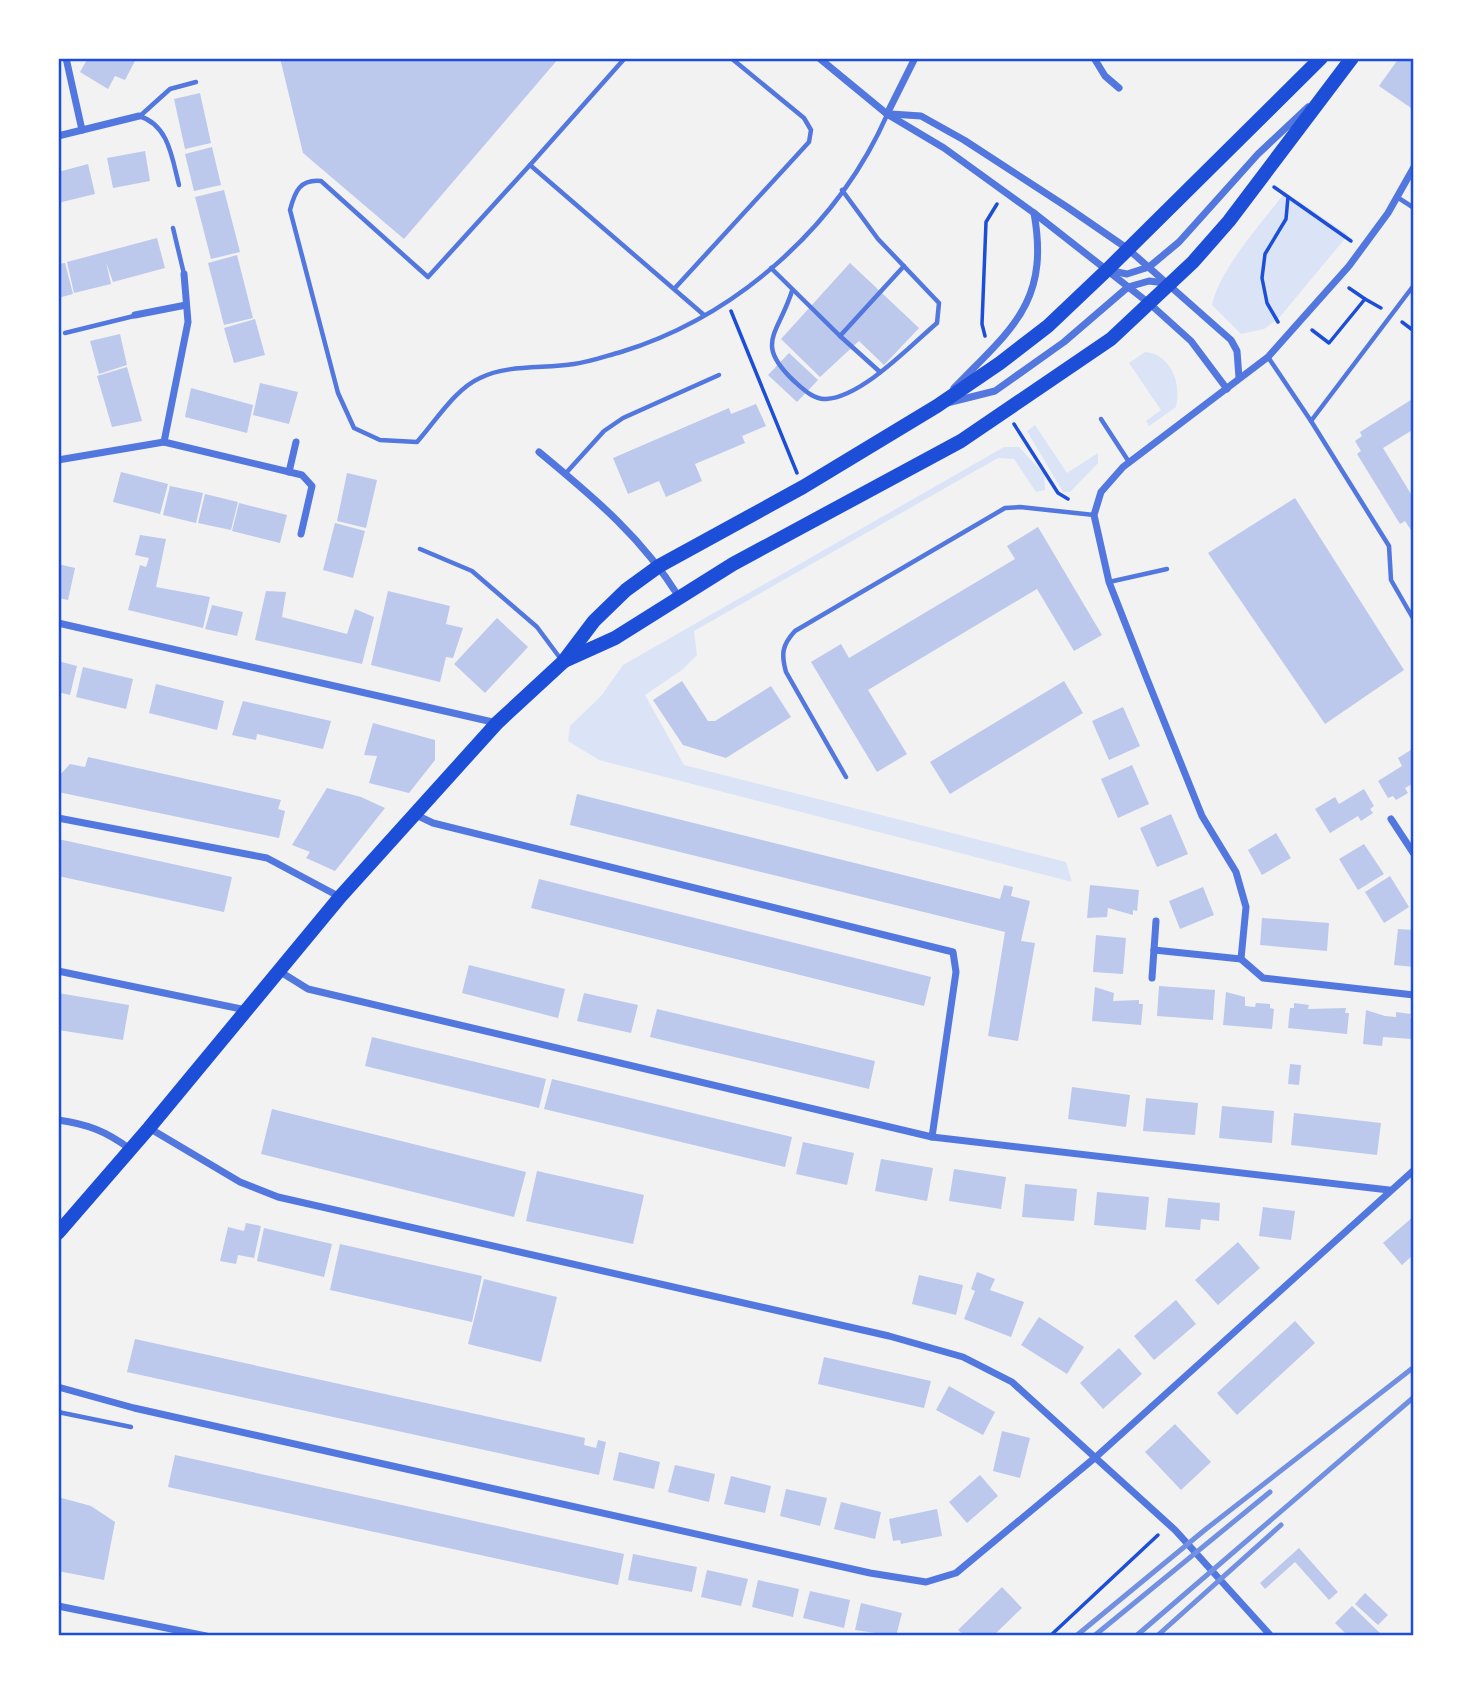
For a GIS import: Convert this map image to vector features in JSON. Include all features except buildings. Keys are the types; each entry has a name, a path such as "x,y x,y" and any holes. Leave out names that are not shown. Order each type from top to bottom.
{"highway":[{"path":"58,1233 149,1128 340,897 497,723 563,662 594,621 626,590 659,566 803,487 937,406 1048,326 1321,58"},
{"path":"563,662 615,638 733,564 914,468 1006,411 1111,339 1170,284 1228,221 1352,58"}],"street":[{"path":"66,58 82,130"},
{"path":"819,58 887,114 1004,191 1150,304 1191,341 1227,389"},
{"path":"887,114 915,58"},
{"path":"1094,58 1105,76 1119,88"},
{"path":"1107,270 1127,274 1149,267 1179,242 1258,154 1329,88"},
{"path":"887,114 921,116 964,140 1128,249 1231,340 1237,351 1238,379"},
{"path":"58,136 139,116"},
{"path":"1241,959 1246,907 1236,872 1202,817 1109,582 1094,515 1101,492 1129,462 1268,357 1362,248 1414,167"},
{"path":"937,406 1023,313 1037,273 1038,233 1034,213"},
{"path":"164,442 188,322 184,275"},
{"path":"937,406 995,391 1063,342 1128,287 1149,281 1170,284"},
{"path":"135,315 186,305"},
{"path":"58,460 164,442 302,475 312,486 301,534"},
{"path":"289,472 296,442"},
{"path":"539,452 632,533 659,566 679,597"},
{"path":"58,623 497,723"},
{"path":"414,814 433,823 953,952 956,972 932,1137"},
{"path":"58,818 267,858 340,897"},
{"path":"1391,819 1414,854"},
{"path":"1152,978 1156,921"},
{"path":"1154,950 1241,959 1264,978 1414,995"},
{"path":"58,971 248,1010"},
{"path":"279,971 308,989 932,1137 1390,1190"},
{"path":"58,1120 91,1125 130,1149"},
{"path":"149,1128 240,1182 278,1197 889,1336 963,1357 1012,1382 1097,1456 1172,1527 1271,1636"},
{"path":"58,1387 162,1414 856,1570 926,1581 956,1573 1097,1456 1414,1170"},
{"path":"58,1606 206,1636"}],"lane":[{"path":"625,58 428,277 321,181 309,180 300,185 290,210 338,393 354,428 380,440 417,442 467,386 481,377 522,368 576,364 624,351 704,315 771,268 806,237 842,190 878,134 887,114"},
{"path":"675,288 809,142 811,130 804,118 731,58"},
{"path":"179,185 168,142 150,120 139,116 170,89 196,82"},
{"path":"530,165 704,315"},
{"path":"792,291 773,335 771,350 778,365 806,392 824,400 845,395 880,372 937,323 939,303 878,239 842,190"},
{"path":"1397,197 1414,208"},
{"path":"173,228 184,275"},
{"path":"840,337 904,266"},
{"path":"771,268 840,337 880,372"},
{"path":"1311,421 1414,285"},
{"path":"65,333 135,315"},
{"path":"1268,357 1389,546 1391,580 1414,620"},
{"path":"565,474 604,431 623,418 719,375"},
{"path":"1101,419 1129,462"},
{"path":"846,777 786,673 782,656 785,642 795,631 1005,508 1020,507 1094,515"},
{"path":"420,549 472,571 537,626 563,662"},
{"path":"1109,582 1167,569"},
{"path":"58,1412 131,1427"}],"path":[{"path":"1261,178 1362,248"},
{"path":"989,352 982,324 986,222 1004,191"},
{"path":"1286,337 1267,303 1262,278 1265,254 1286,219 1288,197"},
{"path":"1337,279 1414,331"},
{"path":"1300,321 1329,343 1365,299"},
{"path":"726,300 803,487"},
{"path":"1006,411 1058,493 1094,515"},
{"path":"1050,1636 1172,1527"}],"shaded area":[{"path":"1285,192 1348,235 1279,318 1264,329 1241,334 1212,305 1216,291 1232,261"},
{"path":"1145,352 1162,358 1168,364 1176,380 1177,389 1176,407 1149,426 1146,421 1161,410 1129,363"},
{"path":"1035,425 1067,473 1098,453 1098,463 1070,492 1063,492 1027,431"},
{"path":"1004,447 1019,447 1044,474 1045,490 1036,492 1014,459 998,458 694,631 697,655 682,670 645,695 684,765 1066,862 1072,882 599,760 568,741 570,726 601,696 623,665"}],"railway":[{"path":"1076,1636 1206,1529 1414,1367"},
{"path":"1136,1636 1414,1397"},
{"path":"1094,1636 1270,1492"},
{"path":"1157,1636 1281,1525"}]}
